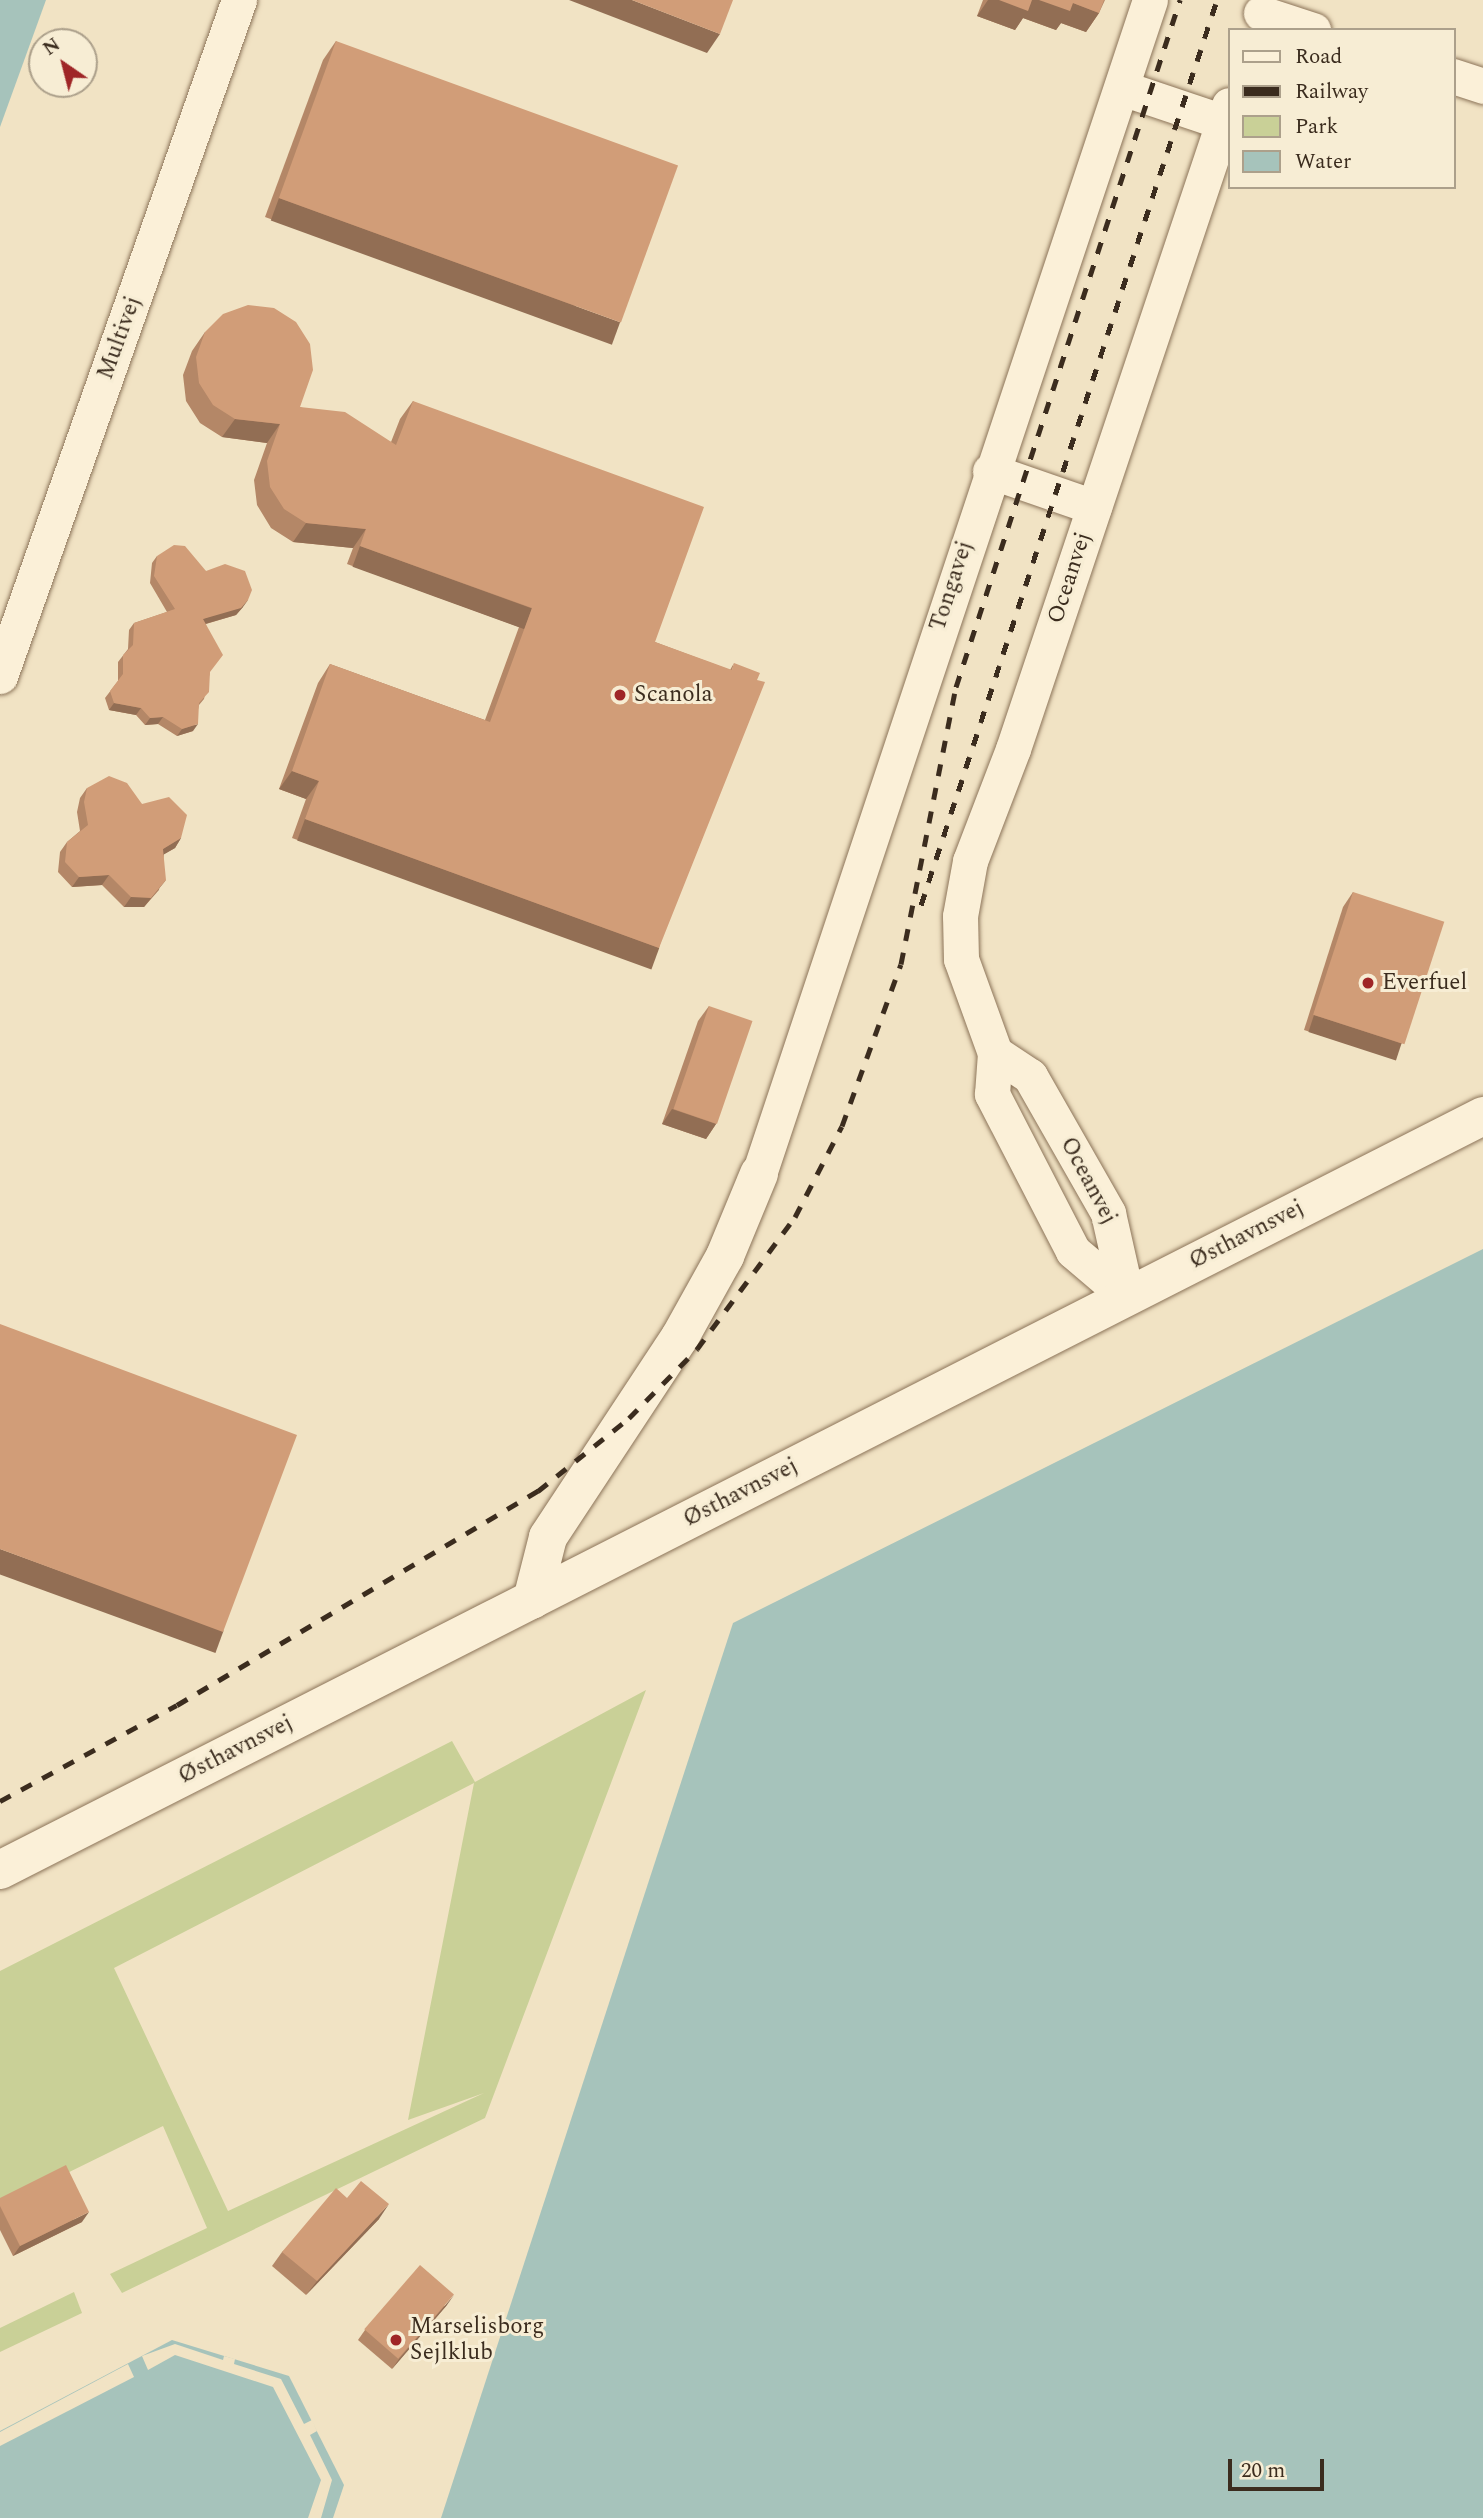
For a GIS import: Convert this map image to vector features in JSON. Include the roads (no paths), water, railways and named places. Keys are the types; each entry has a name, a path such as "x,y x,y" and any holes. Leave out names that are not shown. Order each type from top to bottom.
{"street":[{"name":"Multivej","path":"0,676 239,0"},
{"name":"Tongavej","path":"759,1174 990,471 1150,0"},
{"path":"1260,14 1306,28"},
{"path":"1455,77 1483,86"},
{"path":"1122,88 1226,113"},
{"name":"Oceanvej","path":"1127,1297 1073,1251 992,1094 995,1053 961,959 960,916 966,883 1226,113"},
{"path":"990,471 1094,507"},
{"name":"Oceanvej","path":"995,1053 1030,1076 1108,1213 1127,1297"},
{"name":"Østhavnsvej","path":"0,1870 1483,1116"},
{"path":"531,1600 548,1537 680,1337 725,1256 759,1174"}],"water":[{"path":"0,0 46,0 36,28 28,28 28,50 0,127"},
{"path":"1483,1249 1483,2518 441,2518 733,1623"},
{"path":"172,2340 289,2376 344,2485 333,2518 0,2518 0,2431"}],"railway":[{"path":"0,1801 177,1705 538,1491 629,1418 697,1349 795,1217 842,1126 901,964 956,687 1180,0"},
{"path":"921,905 1217,0"}],"place":[{"name":"Scanola","path":"620,695"},
{"name":"Everfuel","path":"1368,983"},
{"name":"Marselisborg Sejlklub","path":"396,2340"}]}
